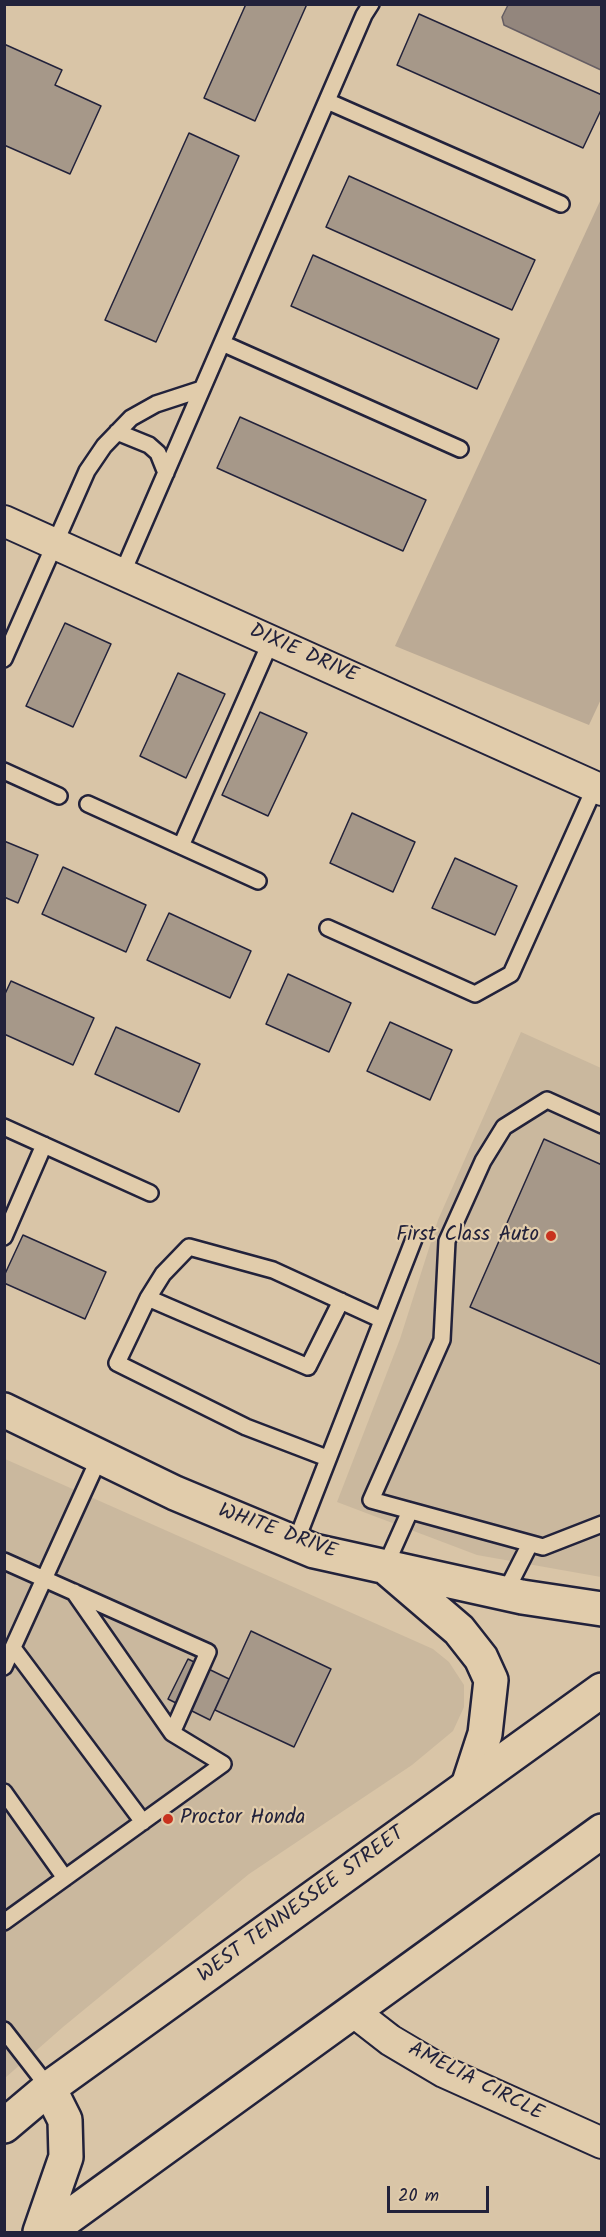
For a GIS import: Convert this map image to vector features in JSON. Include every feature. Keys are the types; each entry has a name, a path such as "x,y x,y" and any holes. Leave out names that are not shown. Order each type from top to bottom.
{"main road":[{"name":"WHITE DRIVE","path":"4,1410 175,1493 314,1551 505,1593 602,1609"},
{"path":"385,1567 459,1630 481,1658 490,1680 485,1734 468,1786"},
{"name":"WEST TENNESSEE STREET","path":"8,2115 49,2088 602,1690"},
{"path":"48,2232 602,1831"},
{"path":"40,2232 66,2157 65,2120 49,2088"}],"street":[{"name":"DIXIE DRIVE","path":"4,521 598,788"},
{"name":"AMELIA CIRCLE","path":"354,2012 390,2040 444,2072 602,2143"}],"lane":[{"path":"122,574 364,15 371,4"},
{"path":"327,100 561,204"},
{"path":"222,343 460,449"},
{"path":"4,659 87,471 104,446 131,418 156,404 202,390"},
{"path":"117,432 149,445 158,453 166,473"},
{"path":"181,846 271,641"},
{"path":"4,771 59,796"},
{"path":"328,928 475,994 511,974 598,788"},
{"path":"88,804 258,881"},
{"path":"602,1125 547,1100 504,1127 483,1161 447,1241 442,1340 371,1500 543,1547 602,1524"},
{"path":"4,1127 150,1193"},
{"path":"4,1237 44,1145"},
{"path":"295,1544 414,1239"},
{"path":"327,1458 246,1427 117,1363 148,1298 163,1274 189,1247 273,1270 382,1320"},
{"path":"148,1298 308,1367 341,1301"},
{"path":"4,1666 13,1648 12,1632 44,1579 100,1456"},
{"path":"385,1567 410,1511"},
{"path":"505,1593 530,1544"},
{"path":"4,1561 208,1652 172,1733"},
{"path":"4,1922 223,1764 172,1733 75,1593"},
{"path":"13,1648 143,1822"},
{"path":"4,1792 65,1878"},
{"path":"4,2030 49,2088"}],"shaded area":[{"path":"508,5 601,5 601,70 504,25 502,17"},
{"path":"601,199 602,697 589,725 395,646"},
{"path":"521,1032 601,1068 601,1577 477,1555 337,1502 400,1339 438,1220"},
{"name":"Proctor Honda","path":"5,1459 433,1649 449,1662 464,1685 464,1707 453,1731 412,1765 249,1874 63,2027 5,2078"}],"building":[{"path":"246,4 307,4 255,121 204,98"},
{"path":"419,14 602,95 602,108 583,148 397,65"},
{"path":"4,44 62,70 55,85 101,106 70,174 4,145"},
{"path":"189,133 239,156 156,342 105,320"},
{"path":"349,176 535,260 512,310 326,227"},
{"path":"313,255 499,339 477,389 291,306"},
{"path":"240,417 426,500 403,551 217,468"},
{"path":"65,623 111,644 73,727 26,706"},
{"path":"178,673 225,694 186,778 140,756"},
{"path":"260,712 307,733 268,816 222,795"},
{"path":"352,813 415,842 393,892 330,863"},
{"path":"4,841 38,855 18,903 4,897"},
{"path":"455,858 517,886 495,935 432,908"},
{"path":"63,867 146,905 126,952 42,914"},
{"path":"169,913 251,951 230,998 147,960"},
{"path":"288,974 351,1003 329,1052 266,1024"},
{"path":"11,981 94,1018 73,1065 4,1034 4,996"},
{"path":"390,1022 452,1050 430,1100 367,1071"},
{"path":"116,1027 200,1064 179,1112 95,1074"},
{"name":"First Class Auto","path":"544,1139 602,1165 602,1365 470,1307"},
{"path":"23,1235 106,1272 85,1319 4,1283 4,1276"},
{"path":"251,1631 331,1669 294,1747 215,1710"},
{"path":"188,1659 229,1679 210,1720 168,1699"}],"place":[{"name":"First Class Auto","path":"551,1236"},
{"name":"Proctor Honda","path":"168,1819"}]}
